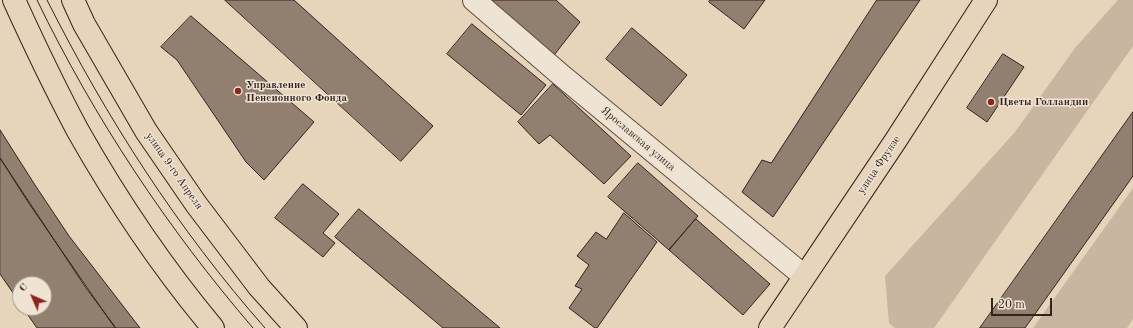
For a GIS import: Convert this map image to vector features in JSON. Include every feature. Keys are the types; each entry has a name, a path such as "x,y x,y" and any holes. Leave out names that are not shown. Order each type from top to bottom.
{"main road":[{"path":"14,0 78,130 159,259 213,328"},
{"name":"улица 9-го Апреля","path":"73,0 84,24 146,131 196,204 254,281 296,328"},
{"name":"улица Фрунзе","path":"770,328 896,140 981,2"}],"street":[{"name":"Ярославская улица","path":"474,0 561,75 804,276"}],"shaded area":[{"path":"1118,0 1133,0 1133,46 934,328 895,328 889,323 885,276 1015,132 1075,48"},
{"path":"1133,188 1133,319 1127,328 1033,328"}],"building":[{"path":"225,0 294,0 433,126 401,161"},
{"path":"482,0 556,0 580,22 551,59"},
{"path":"710,0 765,0 744,29 709,2"},
{"path":"877,0 920,0 773,217 742,192 762,160 771,163"},
{"name":"Управление Пенсионного Фонда","path":"191,16 314,122 264,180 246,162 177,60 161,47"},
{"path":"472,24 546,85 521,115 447,54"},
{"path":"632,28 687,75 661,106 606,59"},
{"path":"1003,54 1024,67 987,122 967,108"},
{"path":"553,84 631,156 604,184 550,135 539,144 518,122"},
{"path":"1133,112 1133,176 1025,328 980,328"},
{"path":"0,130 69,236 140,328 116,328 86,288 0,158"},
{"path":"0,158 28,202 115,328 37,328 29,316 52,316 52,276 12,276 12,291 0,274"},
{"path":"638,163 698,216 669,250 608,197"},
{"path":"303,184 339,214 323,233 335,243 323,257 275,218"},
{"path":"359,209 500,328 443,328 335,237"},
{"path":"624,213 657,242 597,328 595,328 569,308 582,289 575,286 589,265 577,256 596,232 606,239"},
{"path":"696,219 770,284 743,315 669,250"}],"tram line":[{"path":"37,0 83,87 134,171 191,252 253,328"},
{"path":"47,0 119,130 173,212 202,251 265,328"}],"place":[{"name":"Управление Пенсионного Фонда","path":"238,91"},
{"name":"Цветы Голландии","path":"991,102"}]}
